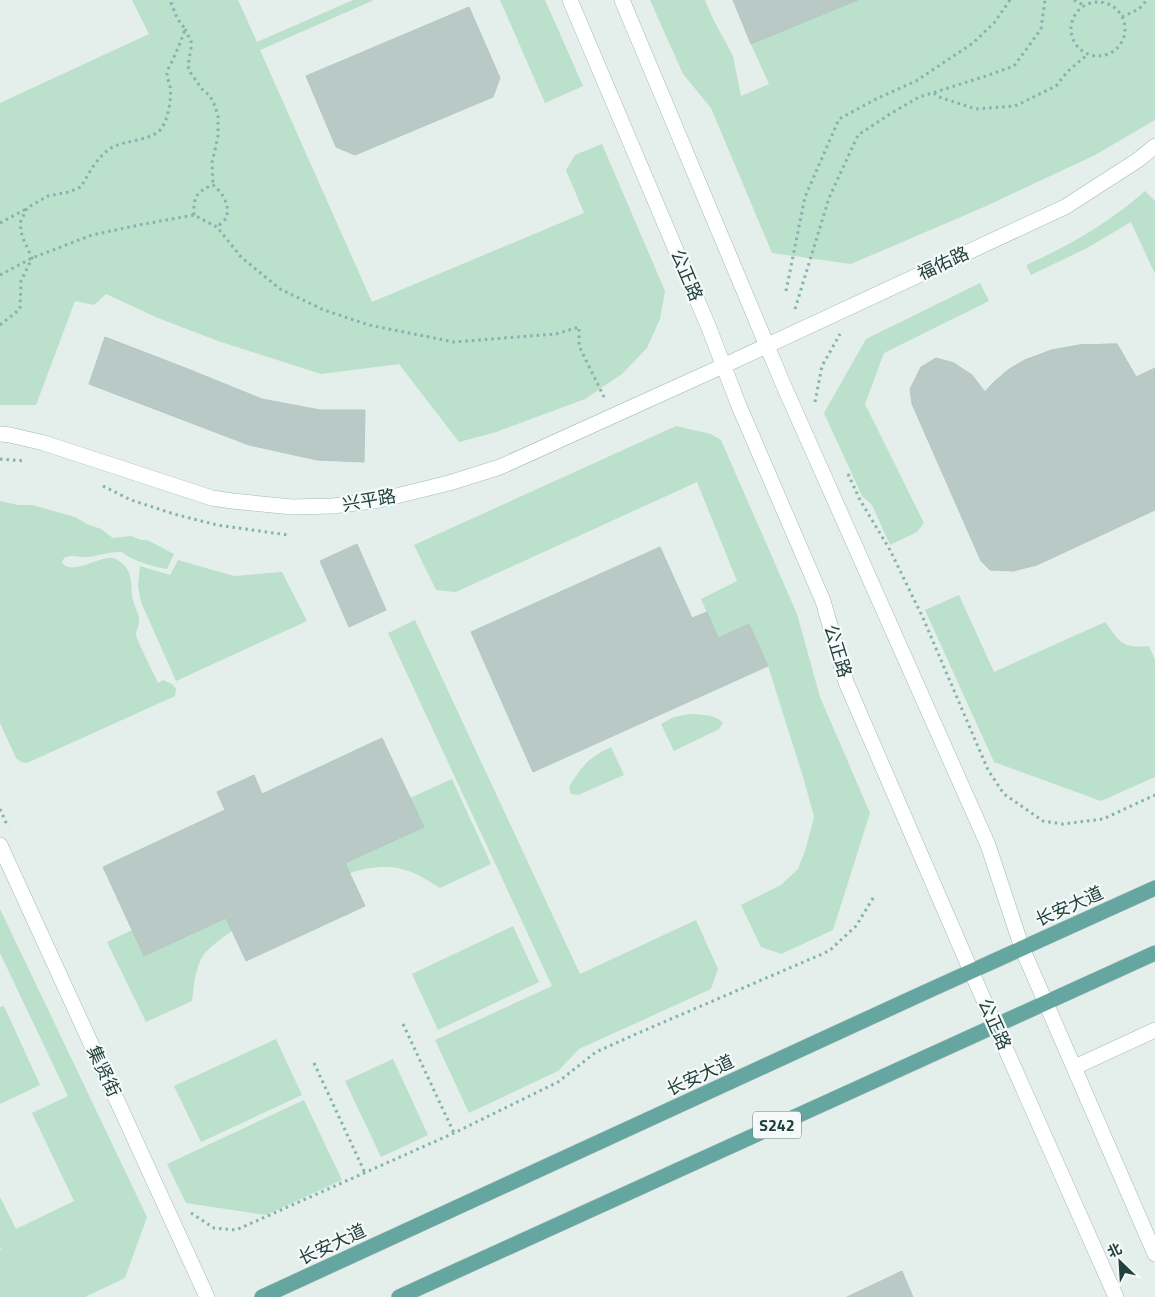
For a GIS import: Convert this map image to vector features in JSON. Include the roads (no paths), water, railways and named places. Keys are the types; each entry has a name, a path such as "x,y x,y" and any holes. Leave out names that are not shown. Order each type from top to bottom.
{"main road":[{"name":"公正路","path":"570,0 822,601 846,682 971,971 1116,1297"},
{"path":"622,0 783,384 988,845 1022,948 1155,1254"},
{"name":"福佑路","path":"724,366 1066,207 1138,160 1155,146"},
{"name":"兴平路","path":"0,434 44,443 212,498 292,507 333,506 380,500 492,470 724,366"},
{"name":"集贤街","path":"0,845 207,1297"},
{"name":"长安大道","path":"262,1297 1155,888"},
{"name":"S242","path":"399,1297 1155,953"},
{"path":"1074,1067 1155,1030"}]}
